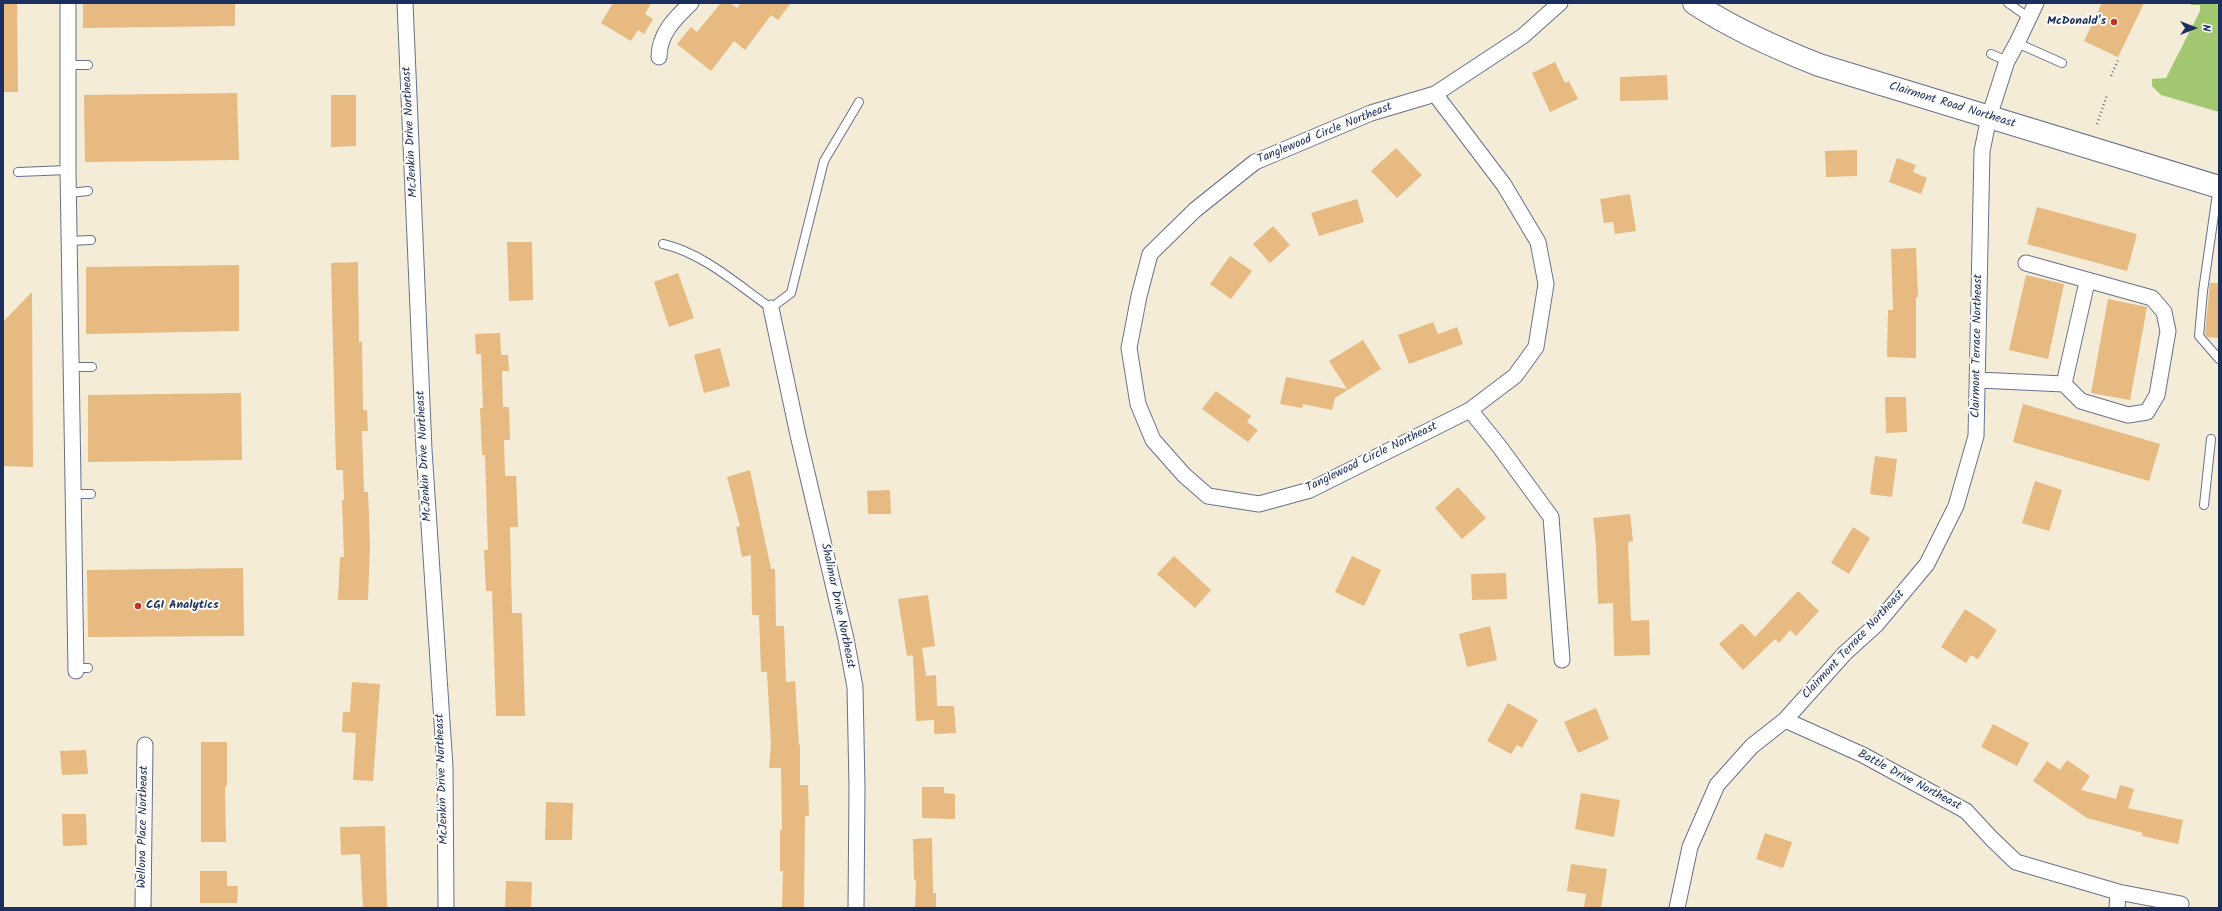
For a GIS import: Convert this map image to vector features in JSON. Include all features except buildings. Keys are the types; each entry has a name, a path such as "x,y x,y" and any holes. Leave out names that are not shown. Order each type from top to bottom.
{"main road":[{"name":"Clairmont Road Northeast","path":"1694,3 1713,16 1756,38 1800,57 1855,76 2182,177 2219,187"}],"street":[{"path":"68,3 68,170 70,193 74,494 80,669"},
{"name":"McJenkin Drive Northeast","path":"405,3 424,450 445,767 446,908"},
{"path":"658,57 658,48 671,23 691,3"},
{"name":"Tanglewood Circle Northeast","path":"1435,94 1504,185 1538,242 1546,284 1536,347 1515,376 1470,410 1310,490 1259,504 1208,496 1184,475 1153,440 1138,404 1129,348 1139,296 1150,254 1195,210 1255,162 1371,113 1435,94 1523,36 1560,3"},
{"name":"Clairmont Terrace Northeast","path":"1677,908 1690,847 1718,785 1752,746 1785,720 1845,653 1876,625 1927,564 1956,506 1976,436 1981,157 1989,117 2007,61 2036,3"},
{"path":"1978,380 2064,384 2081,400 2128,415 2147,412 2157,395 2168,331 2164,312 2152,298 2087,282 2026,263"},
{"path":"2064,384 2087,282"},
{"name":"Shalimar Drive Northeast","path":"771,308 798,435 846,639 855,687 857,787 856,908"},
{"path":"1470,410 1499,446 1551,517 1562,660"},
{"name":"Battle Drive Northeast","path":"1785,720 1863,755 1966,811 2016,862 2118,892 2181,904"},
{"name":"Wellona Place Northeast","path":"143,908 145,745"},
{"path":"2117,908 2118,892"}],"lane":[{"path":"2008,3 2028,17"},
{"path":"2017,43 2062,63"},
{"path":"1991,54 2007,61"},
{"path":"69,66 88,66"},
{"path":"663,244 681,248 696,256 771,308 791,293 824,161 859,102"},
{"path":"18,172 68,170"},
{"path":"2218,359 2199,336 2203,292 2219,187"},
{"path":"70,193 88,192"},
{"path":"70,241 91,240"},
{"path":"72,367 92,367"},
{"path":"2204,505 2211,439"},
{"path":"74,494 91,494"}],"path":[{"path":"2111,76 2118,60"},
{"path":"2097,124 2107,94"}],"green space":[{"path":"2189,3 2216,3 2219,6 2219,112 2161,95 2152,86 2152,79 2166,78 2200,11 2200,5 2191,5"}],"place":[{"name":"McDonald's","path":"2114,22"},
{"name":"CGI Analytics","path":"138,606"}]}
